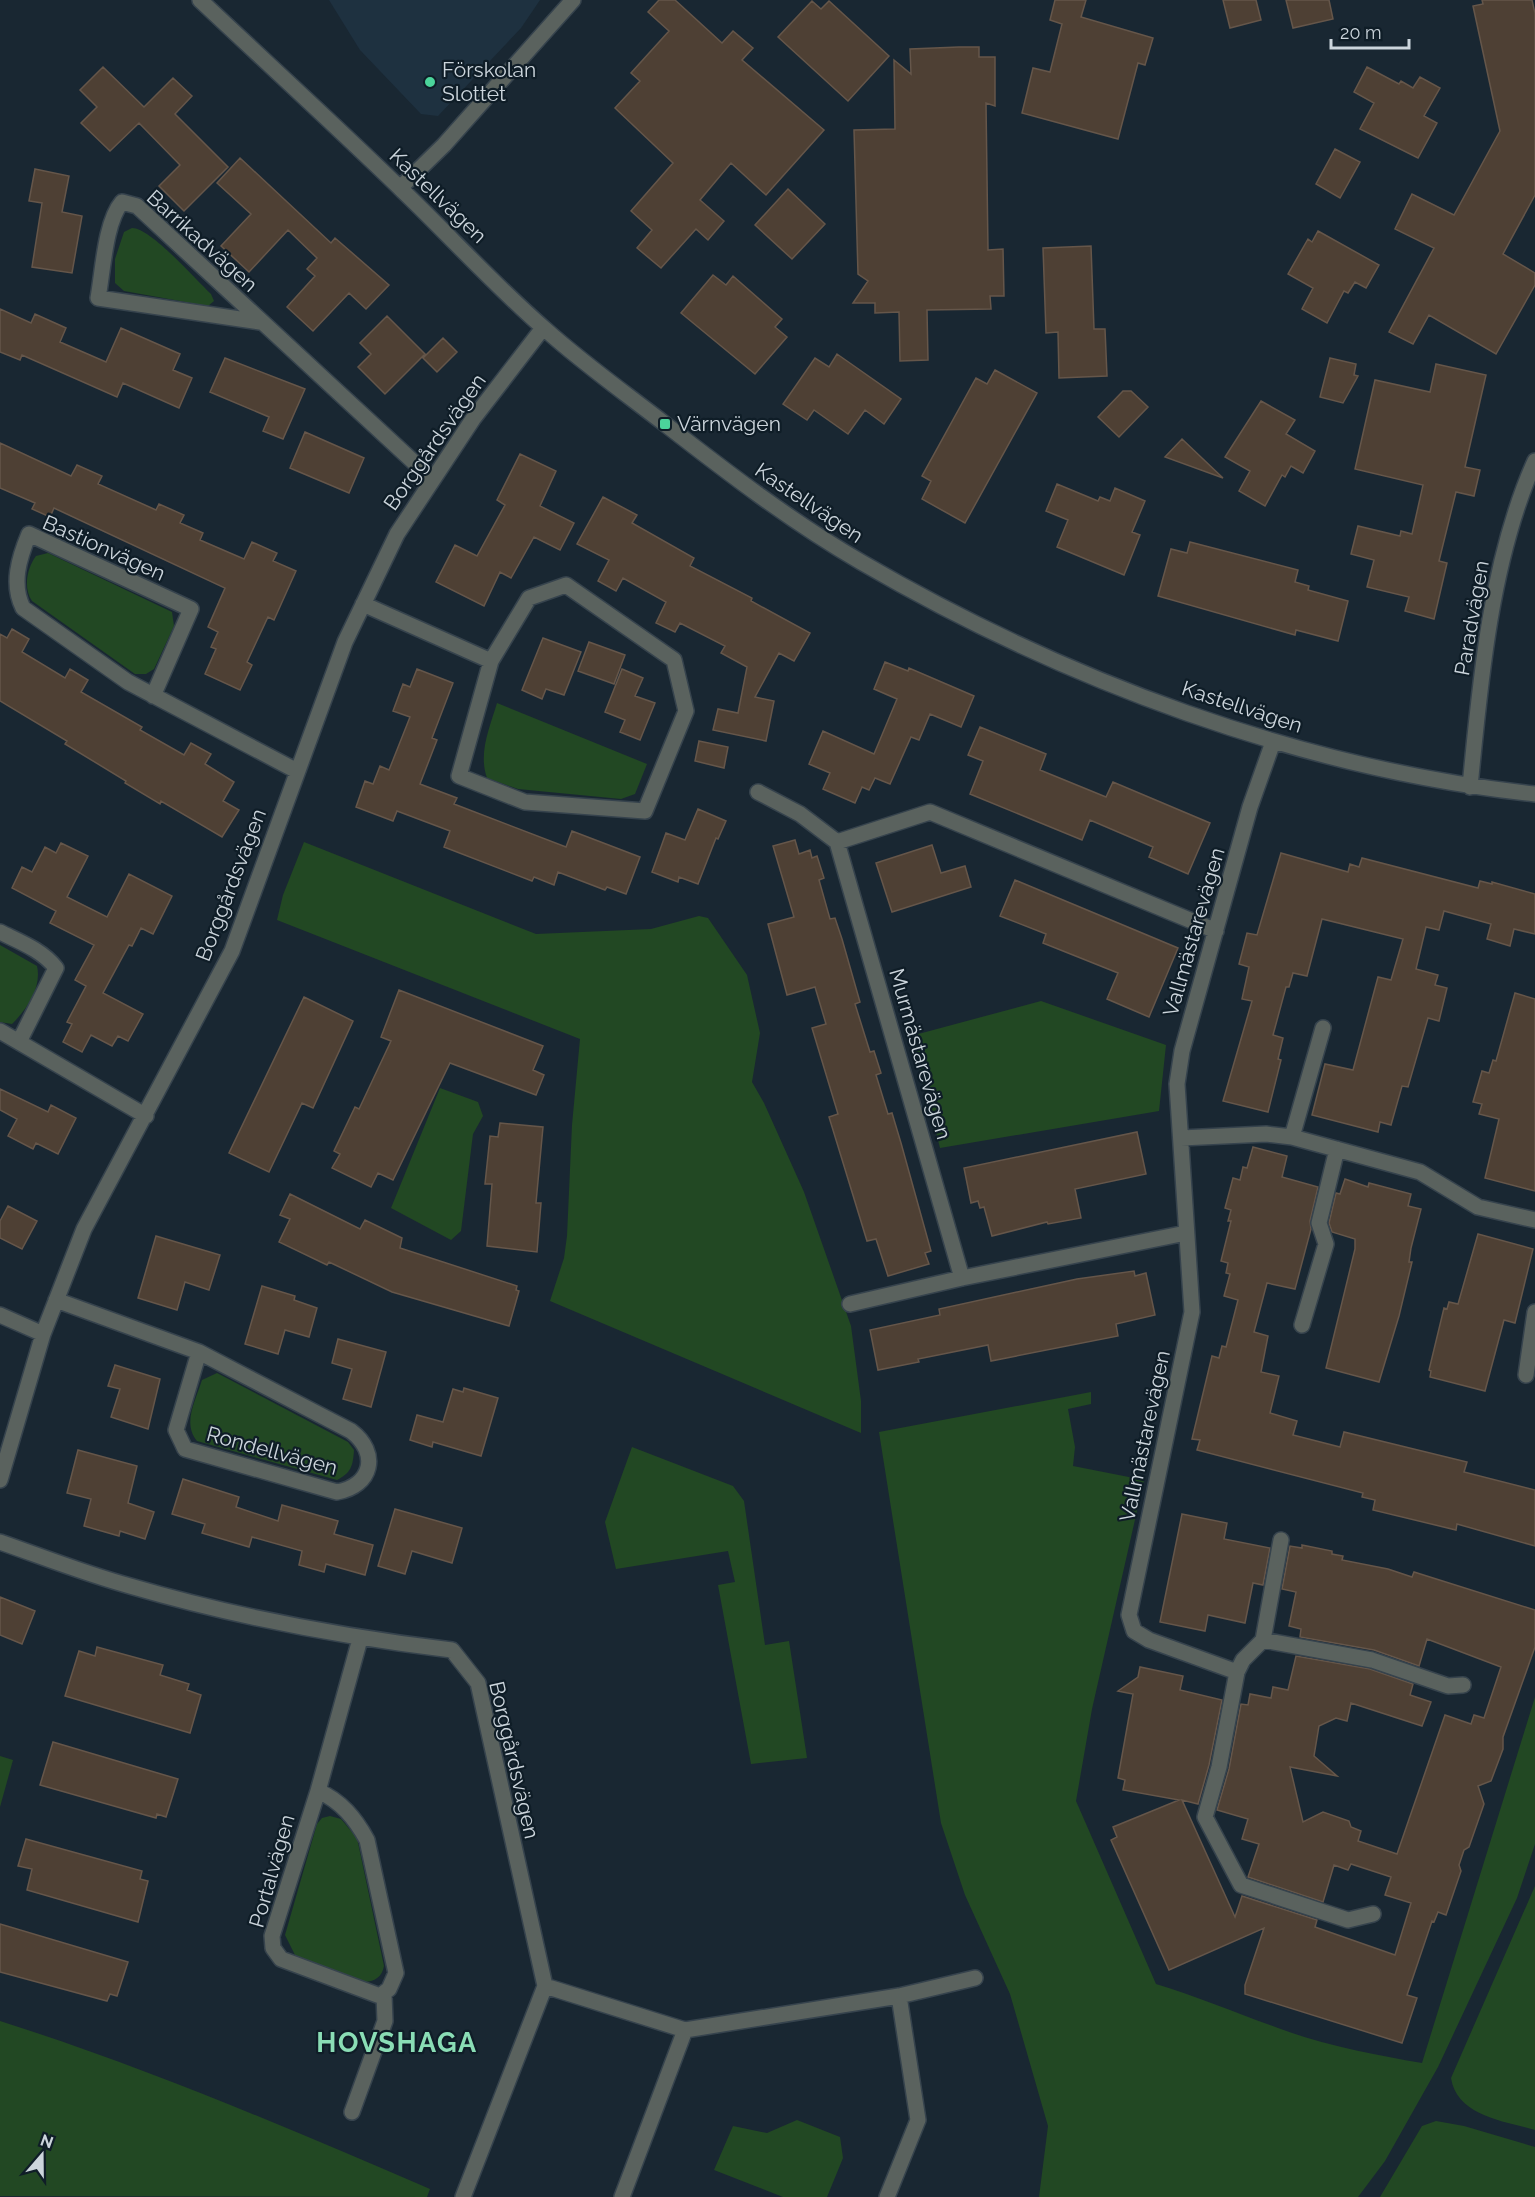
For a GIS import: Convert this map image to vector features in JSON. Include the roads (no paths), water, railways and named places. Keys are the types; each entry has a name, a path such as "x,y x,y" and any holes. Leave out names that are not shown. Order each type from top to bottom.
{"street":[{"name":"Kastellvägen","path":"200,0 400,188 543,328 594,370 762,498 860,561 982,626 1096,678 1273,742 1470,787 1535,794"},
{"path":"400,188 444,145 573,0"},
{"name":"Barrikadvägen","path":"260,322 98,298 117,208 122,202 137,206 432,479"},
{"name":"Borggårdsvägen","path":"0,1480 43,1334 84,1229 232,951 340,653 363,604 397,534 432,479 473,419 543,328"},
{"name":"Paradvägen","path":"1470,787 1476,720 1492,615 1508,541 1535,460"},
{"name":"Bastionvägen","path":"153,696 191,609 29,534 20,556 17,583 16,596 22,608 128,682 153,696 297,771"},
{"path":"566,585 674,660 686,711 645,812 525,802 459,776 491,661 529,598 566,585"},
{"path":"363,604 491,661"},
{"name":"Vallmästarevägen","path":"1237,1672 1149,1640 1134,1631 1129,1615 1192,1312 1192,1279 1186,1233 1177,1084 1182,1051 1250,807 1273,742"},
{"path":"758,792 800,814 837,842 930,812 1216,931"},
{"name":"Murmästarevägen","path":"837,842 963,1278"},
{"path":"0,932 42,954 56,968 19,1042"},
{"path":"1292,1137 1323,1028"},
{"path":"0,1031 146,1116"},
{"path":"1181,1138 1266,1134 1292,1137 1420,1172 1478,1207 1535,1220"},
{"path":"1302,1325 1326,1244 1319,1223 1337,1149"},
{"path":"850,1304 963,1278 1186,1233"},
{"name":"Rondellvägen","path":"56,1300 199,1352 351,1431 367,1448 369,1462 366,1476 353,1489 338,1492 185,1449 176,1430 199,1352"},
{"path":"1526,1375 1535,1312"},
{"path":"0,1316 43,1334"},
{"path":"1281,1540 1263,1640 1243,1660 1237,1672 1219,1767 1205,1818 1242,1885 1348,1920 1373,1914"},
{"name":"Borggårdsvägen","path":"0,1542 129,1586 274,1622 360,1639 452,1650 478,1683 545,1986"},
{"name":"Portalvägen","path":"360,1639 318,1791 274,1931 273,1948 281,1959 288,1962 375,1996 384,1995"},
{"path":"1263,1640 1372,1660 1448,1686 1463,1685"},
{"path":"318,1791 338,1802 359,1825 367,1840 395,1963 393,1982 384,1995 385,2021 352,2112"},
{"path":"464,2197 545,1986 685,2030 899,1996 975,1978"},
{"path":"887,2197 918,2120 899,1996"},
{"path":"622,2197 685,2030"}],"place":[{"name":"Förskolan Slottet","path":"430,82"},
{"name":"Värnvägen","path":"665,424"}],"district":[{"name":"HOVSHAGA","path":"397,2043"}]}
